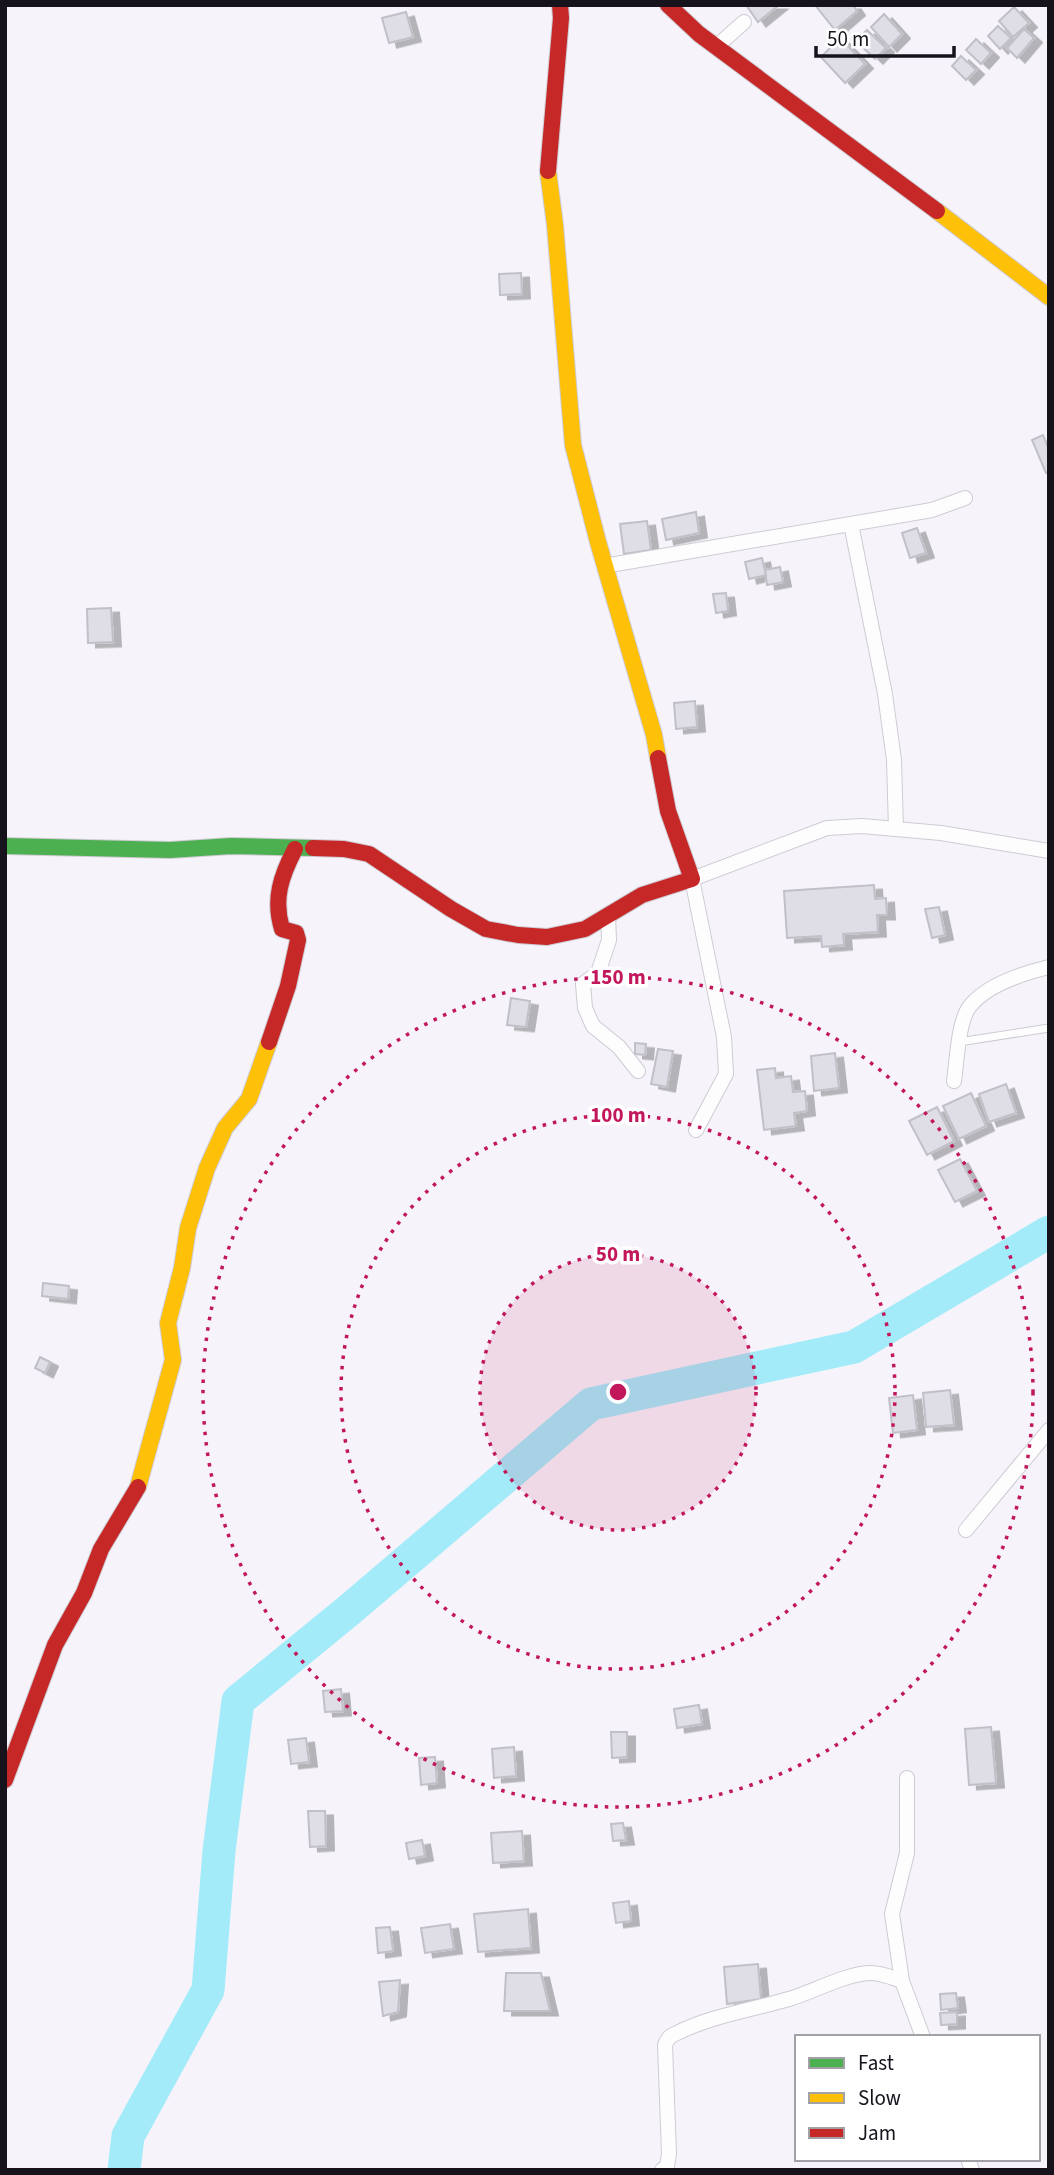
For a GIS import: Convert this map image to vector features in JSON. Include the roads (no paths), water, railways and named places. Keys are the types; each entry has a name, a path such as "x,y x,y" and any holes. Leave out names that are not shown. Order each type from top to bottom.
{"street":[{"path":"560,5 547,164 556,238 572,445 604,566 654,735 668,811 692,879 724,1037 726,1074 696,1130"},
{"path":"668,5 716,47 997,255 1049,297"},
{"path":"716,47 744,22"},
{"path":"604,566 932,509 965,498"},
{"path":"851,523 885,694 894,760 896,829"},
{"path":"5,846 170,850 231,846 344,849 369,854 486,929 547,937 585,929 642,895 752,858 827,828 862,826 941,833 1049,852"},
{"path":"5,1780 55,1645 84,1592 101,1549 139,1485 173,1360 168,1323 182,1268 188,1228 207,1168 225,1128 249,1099 288,986 298,940 296,933 282,929 277,916 276,893 295,849"},
{"path":"608,916 609,940 598,973 583,984 585,1009 593,1026 619,1047 638,1071"},
{"path":"954,1081 959,1042 970,1006 993,988 1049,967"},
{"path":"966,1530 1049,1430"},
{"path":"906,1778 907,1853 892,1914 902,1982 922,2035"},
{"path":"662,2170 667,2166 669,2154 665,2045 668,2038 746,2009 870,1973 886,1975 902,1982"}],"lane":[{"path":"959,1042 1049,1028"}],"waterway":[{"path":"124,2170 128,2136 208,1990 219,1851 238,1701 591,1404 854,1347 1049,1232"}]}
